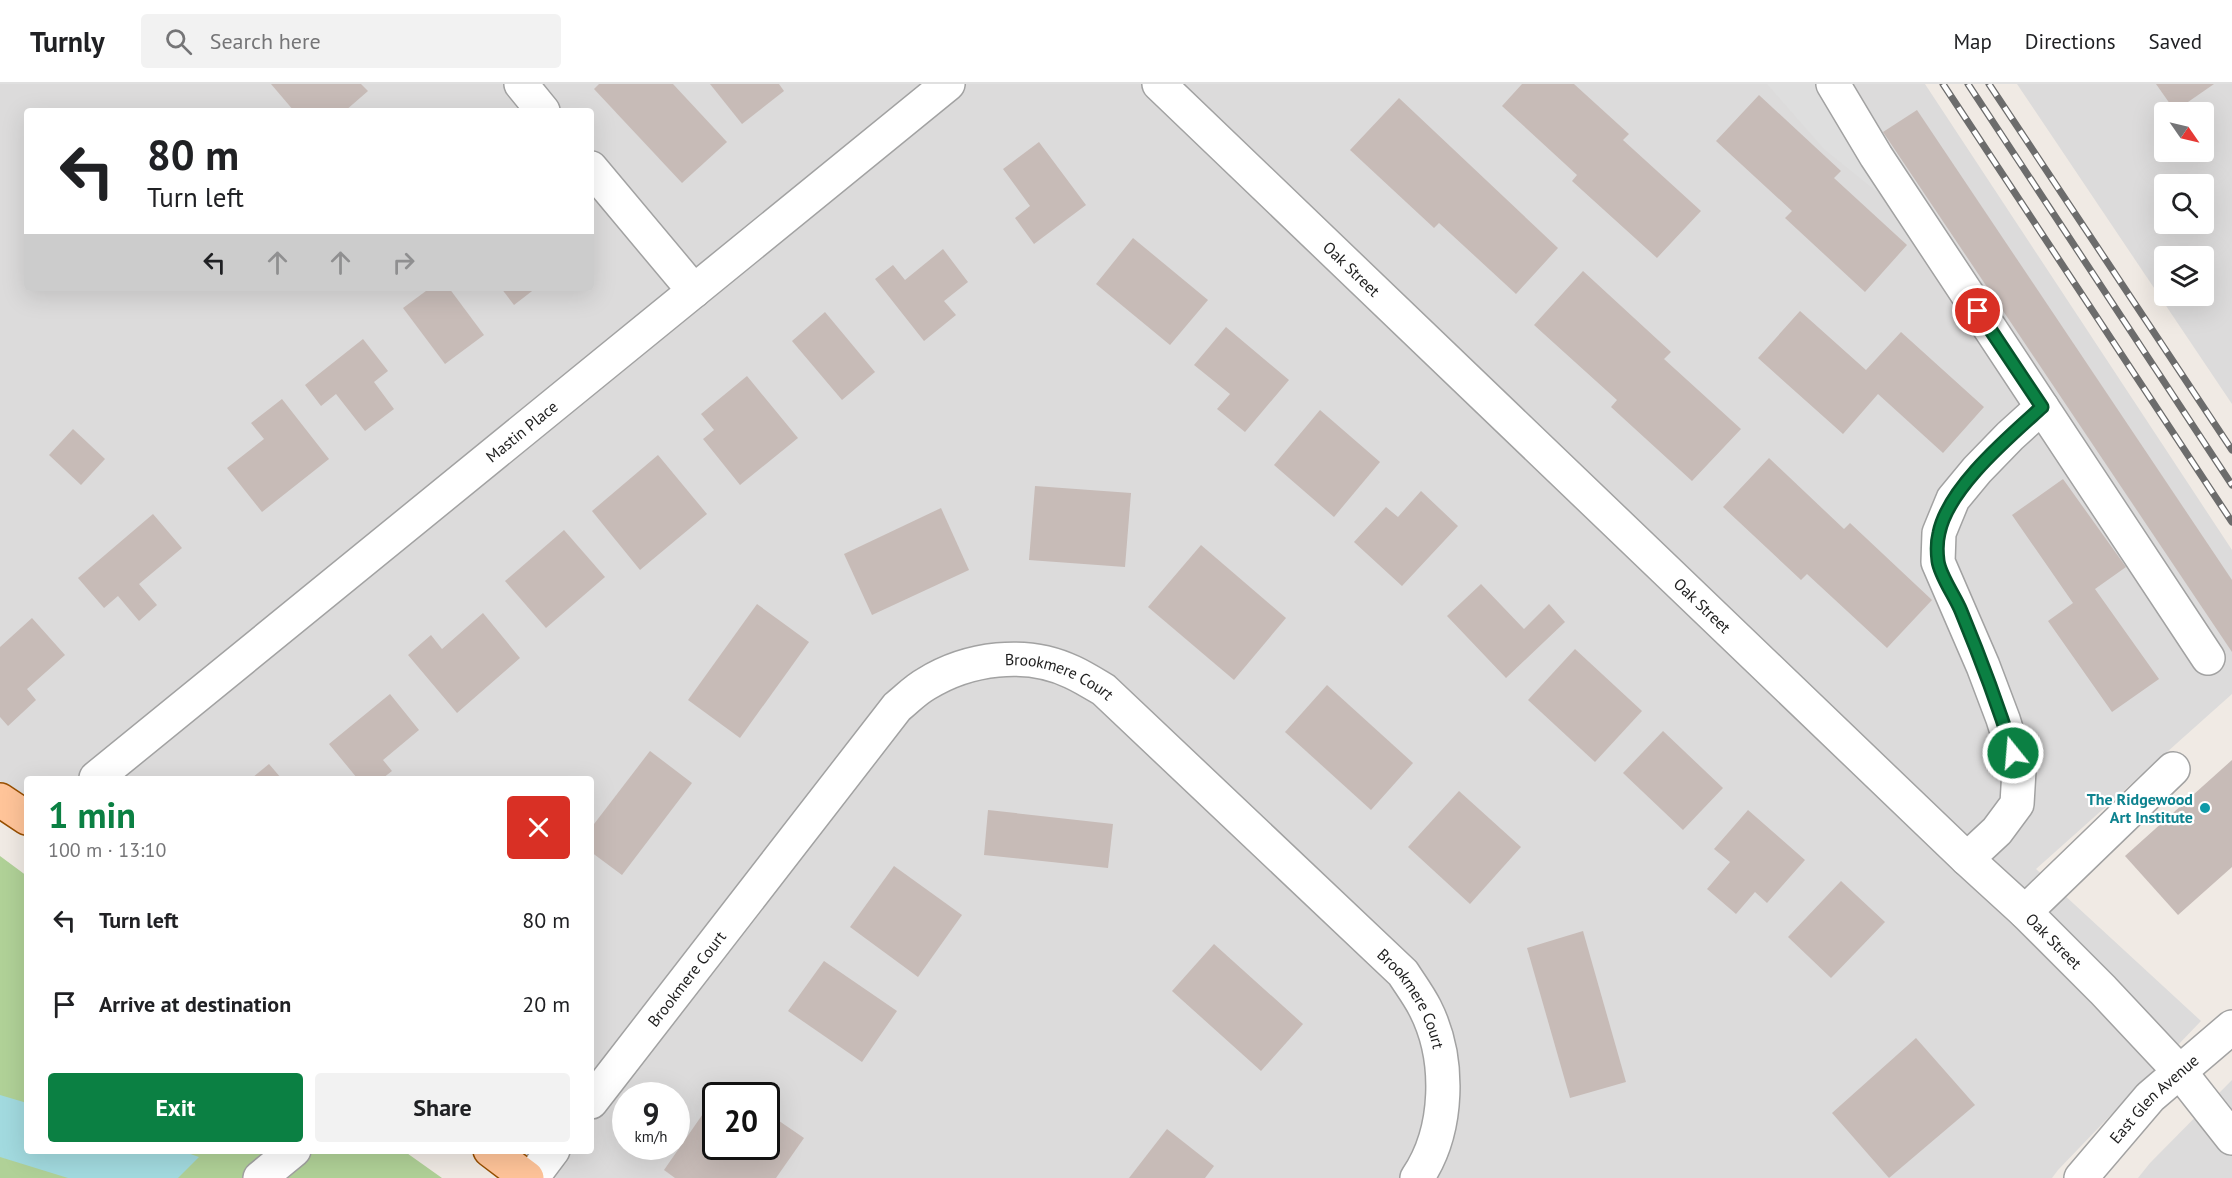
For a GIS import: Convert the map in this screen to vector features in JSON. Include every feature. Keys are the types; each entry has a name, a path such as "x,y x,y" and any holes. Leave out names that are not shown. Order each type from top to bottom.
{"main road":[{"path":"0,800 24,816"},
{"path":"495,1154 527,1178"}],"street":[{"path":"521,84 541,108"},
{"name":"Mastin Place","path":"98,776 948,84"},
{"name":"Oak Street","path":"1159,84 2025,912 2180,1072 2232,1138"},
{"path":"1833,84 1876,156 2208,657"},
{"path":"594,172 694,291"},
{"path":"1967,859 1996,831 2017,804 2019,770 1983,666 1938,562 1939,533 1953,499 1977,470 2042,407"},
{"name":"Brookmere Court","path":"594,1098 897,707 924,685 958,668 993,660 1031,660 1071,671 1104,690 1403,972 1426,1009 1439,1048 1443,1088 1438,1131 1423,1169 1417,1178"},
{"path":"2025,912 2173,770"},
{"name":"East Glen Avenue","path":"2081,1178 2150,1097 2232,1027"},
{"path":"260,1178 289,1154"},
{"path":"532,1178 550,1154"}],"shaded area":[{"path":"0,84 1925,84 2232,550 2232,694 2036,869 2201,1021 2052,1178 556,1178 524,1154 594,1154 594,776 24,776 24,797 0,781"},
{"path":"1767,84 1815,84 1922,228 1824,149"},
{"path":"2017,84 2232,84 2232,404 2166,306 2214,306 2214,246 2154,246 2154,288"},
{"path":"2232,1080 2232,1178 2138,1178 2150,1163"}],"green space":[{"path":"0,856 24,874 24,1154 408,1154 442,1178 0,1178"}],"water":[{"path":"0,1095 24,1102 24,1154 190,1154 199,1157 178,1178 68,1178 0,1157"}],"building":[{"path":"271,84 361,84 368,91 348,108 291,108"},
{"path":"599,84 673,84 727,142 682,183 594,89"},
{"path":"710,84 779,84 784,91 742,124"},
{"path":"1522,84 1574,84 1629,134 1623,140 1701,211 1657,258 1572,181 1577,175 1502,106"},
{"path":"2156,84 2214,84 2188,102 2169,102"},
{"path":"1759,95 1841,171 1834,178 1907,245 1865,292 1785,218 1792,211 1716,141"},
{"path":"1399,98 1558,248 1516,294 1439,223 1434,228 1350,150"},
{"path":"1917,110 2232,580 2232,652 1883,132"},
{"path":"1039,142 1086,205 1034,244 1015,218 1030,206 1003,169"},
{"path":"1133,238 1208,300 1170,345 1096,284"},
{"path":"943,249 968,282 944,301 956,315 924,341 875,279 893,265 905,280"},
{"path":"1583,271 1671,352 1664,359 1741,429 1692,481 1611,407 1617,400 1534,325"},
{"path":"426,291 451,291 484,335 445,364 403,308"},
{"path":"503,291 532,291 514,305"},
{"path":"1800,311 1866,370 1901,332 1984,407 1943,453 1878,394 1843,434 1758,358"},
{"path":"825,312 875,372 842,400 792,341"},
{"path":"1226,327 1289,380 1245,432 1217,409 1230,394 1194,365"},
{"path":"363,339 388,371 374,382 394,409 365,431 336,394 321,406 305,385"},
{"path":"747,376 798,438 740,485 703,439 714,430 701,414"},
{"path":"282,399 329,459 262,512 227,468 264,439 251,423"},
{"path":"1320,410 1380,462 1334,517 1274,465"},
{"path":"73,429 105,459 81,485 49,455"},
{"path":"658,455 707,514 640,570 592,511"},
{"path":"1769,458 1844,529 1850,523 1932,600 1887,648 1807,574 1801,580 1723,507"},
{"path":"2063,479 2126,567 2095,589 2159,679 2112,712 2048,621 2073,603 2012,515"},
{"path":"1035,486 1131,493 1125,567 1029,560"},
{"path":"1421,491 1458,526 1402,586 1354,542 1386,507 1398,517"},
{"path":"941,508 969,570 872,615 844,554"},
{"path":"153,514 182,548 139,584 157,605 139,621 118,596 104,608 78,578"},
{"path":"564,530 605,577 546,628 505,581"},
{"path":"1201,545 1286,618 1234,680 1148,607"},
{"path":"1481,584 1524,629 1549,604 1565,622 1506,678 1447,616"},
{"path":"757,604 809,642 740,738 688,700"},
{"path":"483,613 520,658 457,713 408,655 431,635 442,649"},
{"path":"32,618 65,655 27,689 36,700 8,726 0,717 0,647"},
{"path":"1575,649 1642,711 1595,762 1528,700"},
{"path":"1327,685 1413,763 1371,810 1285,732"},
{"path":"390,694 419,730 383,760 392,771 386,776 355,776 329,744"},
{"path":"1663,731 1723,788 1683,830 1623,773"},
{"path":"650,751 692,783 622,875 594,854 594,824"},
{"name":"The Ridgewood Art Institute","path":"2232,760 2232,867 2178,915 2125,856"},
{"path":"269,764 279,776 254,776"},
{"path":"1459,791 1521,847 1470,904 1408,847"},
{"path":"988,810 1113,824 1108,868 984,855"},
{"path":"1748,810 1805,860 1767,903 1755,892 1736,914 1707,889 1730,862 1714,849"},
{"path":"894,866 962,915 918,977 850,927"},
{"path":"1841,881 1885,922 1831,978 1788,937"},
{"path":"1583,931 1626,1082 1570,1098 1527,948"},
{"path":"1214,944 1303,1024 1261,1071 1172,991"},
{"path":"824,961 897,1011 862,1062 788,1011"},
{"path":"1916,1038 1975,1105 1889,1178 1832,1113"},
{"path":"702,1115 702,1160 780,1160 780,1122 804,1138 776,1178 675,1178 664,1170 671,1160 690,1160 690,1132"},
{"path":"1167,1129 1214,1166 1205,1178 1129,1178"}],"railway":[{"path":"1943,84 2232,522"},
{"path":"1968,84 2232,485"},
{"path":"1989,84 2232,450"}],"place":[{"name":"The Ridgewood Art Institute","path":"2205,808"}],"route":[{"path":"1978,311 2042,407 1977,470 1953,499 1939,533 1938,562 1983,666 2013,753"}]}
